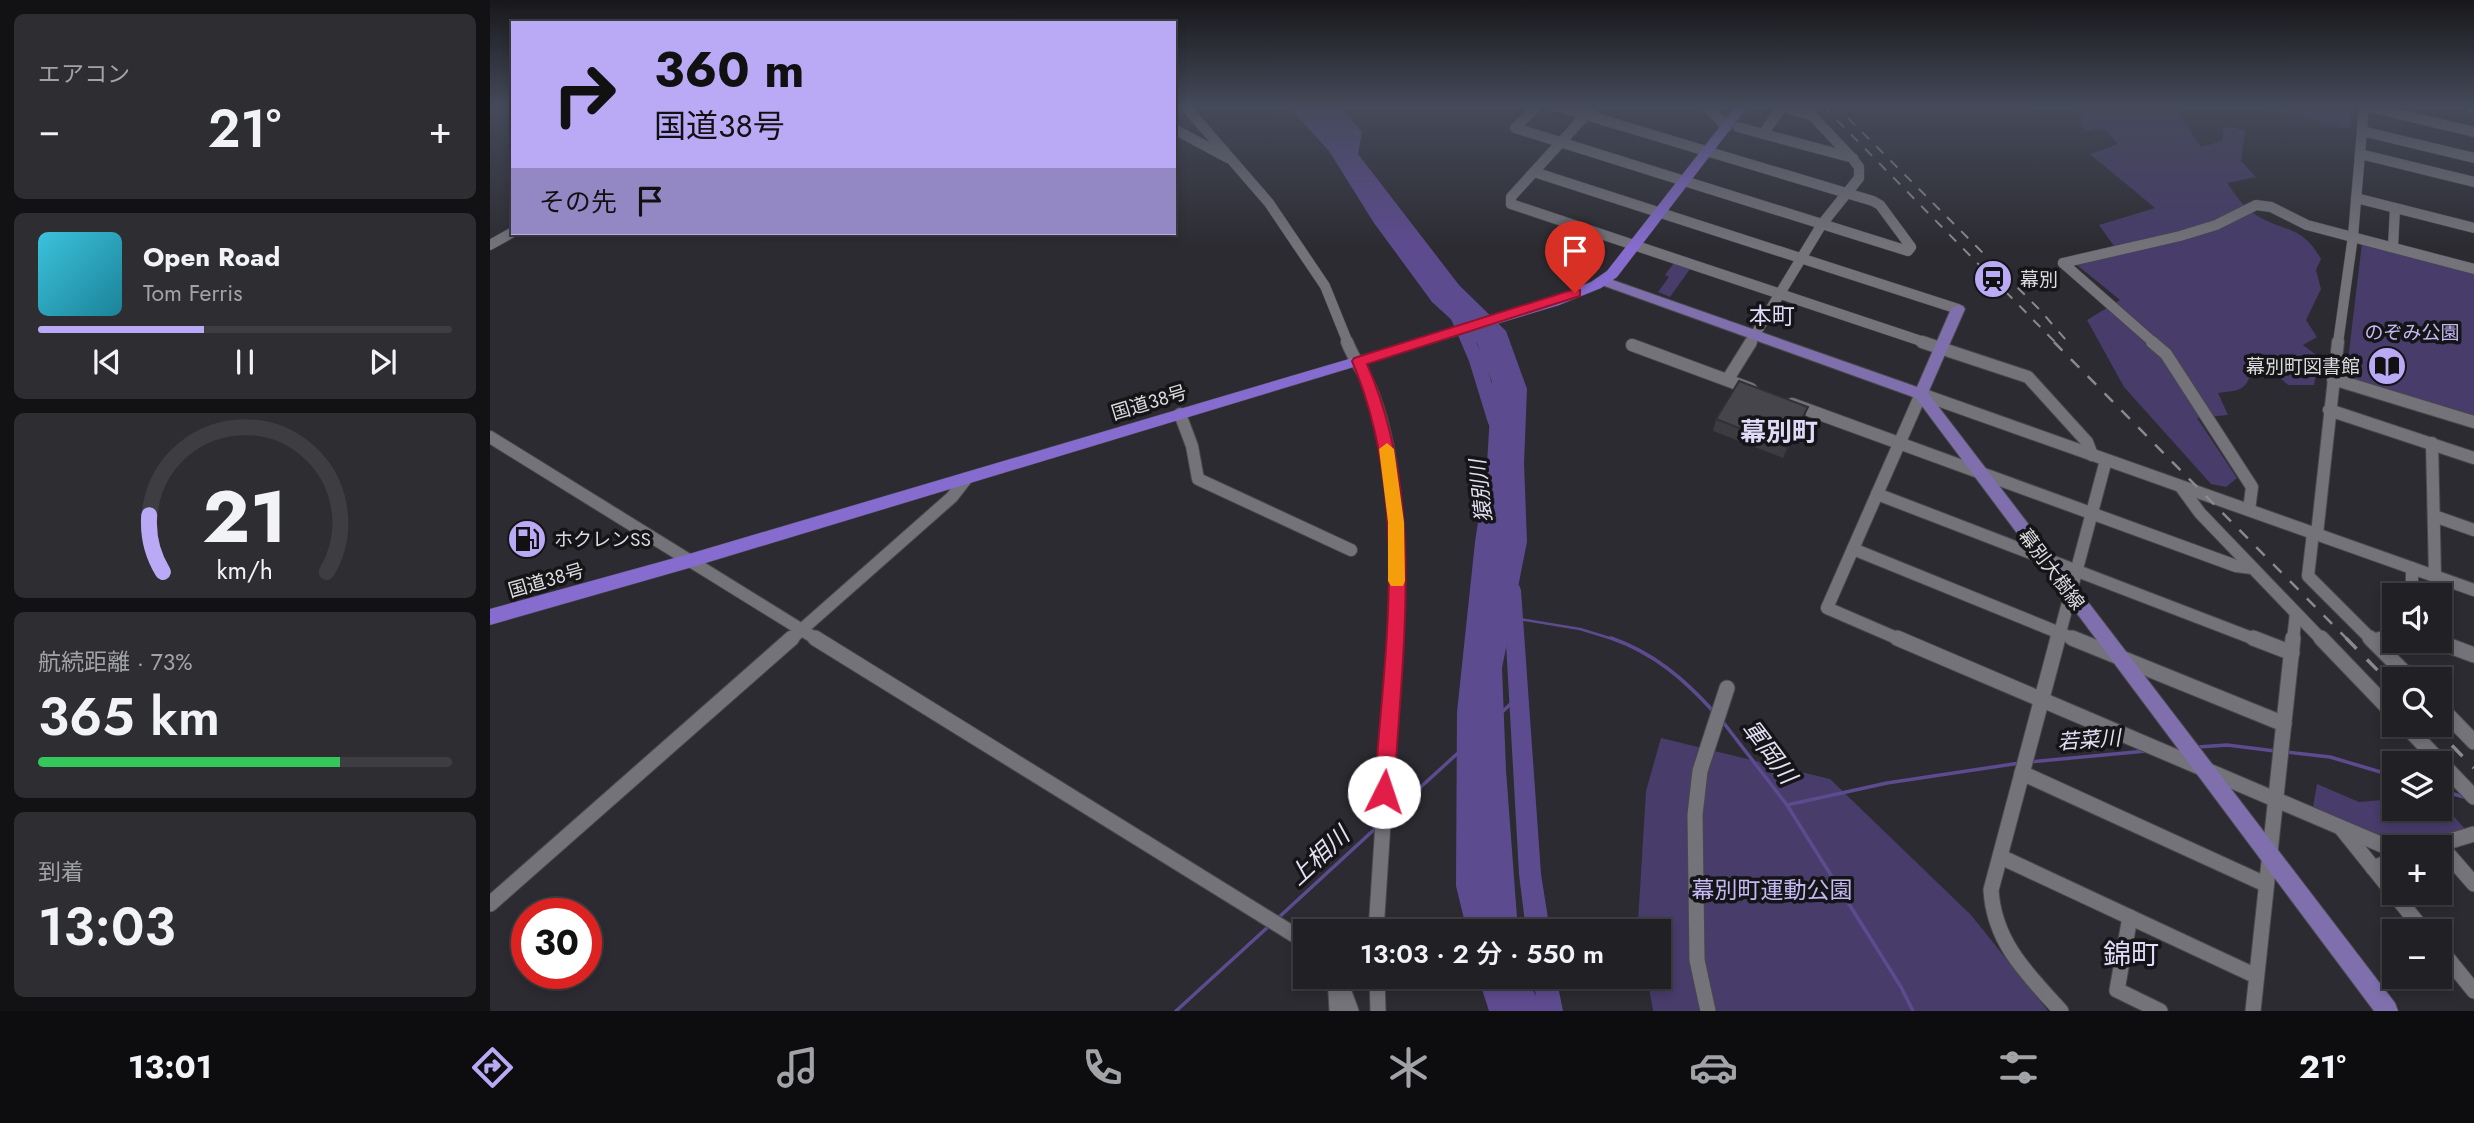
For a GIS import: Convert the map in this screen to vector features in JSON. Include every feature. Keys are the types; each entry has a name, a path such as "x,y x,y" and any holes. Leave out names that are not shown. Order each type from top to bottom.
{"highway":[{"name":"国道38号","path":"490,617 966,479 1554,302 1604,281 1707,153"}],"main road":[{"path":"1604,281 1921,394 1958,309"},
{"name":"幕別大樹線","path":"1921,394 2388,1011"}],"street":[{"path":"1218,153 1234,162"},
{"path":"1226,153 1269,203 1312,265 1325,286 1351,352 1365,359 1387,448 1396,522 1397,601 1377,919"},
{"path":"1550,153 1511,197 1511,204 2028,377 2099,457 2091,514 1991,890 1990,908 2006,949 2060,1011"},
{"path":"1596,153 1908,251 1911,247 1880,205 1712,153"},
{"path":"1832,153 1853,159"},
{"path":"1728,379 1800,258 1861,173 1847,153"},
{"path":"2454,153 2474,158"},
{"path":"2399,667 2308,576 2353,236 2360,154 2474,183"},
{"path":"1534,172 1958,309"},
{"path":"2356,198 2474,228"},
{"path":"2249,510 2252,487 2166,354 2063,262 2180,236 2216,225 2256,205 2271,207 2307,225 2474,269"},
{"path":"2393,247 2395,208"},
{"path":"490,245 511,233"},
{"path":"1632,345 1759,392"},
{"path":"2333,379 2474,422"},
{"path":"2382,845 1827,608 1921,394 2474,590"},
{"path":"1785,401 2236,566 2252,568"},
{"path":"2329,410 2474,458"},
{"path":"1180,414 1194,448 1198,479 1351,550"},
{"path":"490,437 1293,934"},
{"path":"2432,443 2435,576"},
{"path":"490,904 958,491 966,479"},
{"path":"2181,487 2200,513 2382,702"},
{"path":"1877,494 2292,653"},
{"path":"2434,516 2474,530"},
{"path":"1853,549 2284,724"},
{"path":"2412,568 2412,583"},
{"path":"2253,1011 2296,613"},
{"path":"2373,641 2382,639"},
{"path":"2452,647 2474,655"},
{"path":"1708,1011 1697,960 1695,815 1700,771 1727,688"},
{"path":"2452,719 2474,742"},
{"path":"2416,737 2474,797"},
{"path":"2022,773 2265,884"},
{"path":"2339,826 2414,919"},
{"path":"2452,841 2474,834"},
{"path":"2001,856 2256,976"},
{"path":"2452,862 2474,884"},
{"path":"2373,868 2382,865"},
{"path":"2130,917 2117,990 2160,1011"},
{"path":"2452,964 2474,992"},
{"path":"1336,989 1337,1011"},
{"path":"1342,989 1351,1011"},
{"path":"1377,989 1378,1011"}],"green space":[{"path":"2242,153 2241,161 2256,177 2227,183 2249,210 2306,239 2321,259 2316,270 2321,289 2306,320 2317,337 2303,345 2319,357 2314,385 2288,385 2270,369 2253,369 2241,389 2218,393 2228,415 2197,418 2237,478 2226,487 2211,484 2124,387 2087,320 2120,300 2077,265 2119,253 2099,225 2155,208 2090,154"},
{"name":"のぞみ公園","path":"2362,243 2474,273 2474,416 2346,377"},
{"path":"1674,263 1690,269 1670,297 1658,292 1669,277 1665,275"},
{"name":"幕別町運動公園","path":"1661,738 1830,779 1971,915 2048,1011 1653,1011 1649,989 1671,989 1671,919 1638,919 1646,791"},
{"path":"2317,784 2359,802 2382,800 2382,821 2452,821 2452,814 2465,829 2447,835 2382,835 2382,838 2313,807"}],"shaded area":[{"path":"1330,153 1358,153 1459,285 1506,331 1527,389 1524,463 1527,542 1502,668 1506,770 1517,919 1464,919 1456,886 1457,712 1475,542 1487,464 1492,382 1477,343 1432,302 1374,223"},
{"path":"1482,989 1532,989 1544,1011 1489,1011"}],"building":[{"path":"1739,381 1808,407 1787,447 1716,419"}],"waterway":[{"name":"猿別川","path":"1455,312 1477,361 1496,423"},
{"name":"猿別川","path":"1512,590 1530,874 1536,919"},
{"name":"軍岡川","path":"1513,618 1580,629 1616,640"},
{"name":"軍岡川","path":"1611,638 1655,659 1714,712"},
{"name":"上相川","path":"1501,713 1517,698"},
{"name":"軍岡川","path":"1723,722 1787,805"},
{"name":"若菜川","path":"2198,747 2227,745 2275,751"},
{"name":"若菜川","path":"2030,762 2146,751"},
{"name":"若菜川","path":"2285,752 2330,757 2382,772"},
{"name":"上相川","path":"1390,815 1458,753"},
{"name":"若菜川","path":"1787,805 1887,783 2020,763"},
{"name":"若菜川","path":"2452,794 2464,797"},
{"name":"軍岡川","path":"1787,805 1901,987 1913,1011"},
{"name":"上相川","path":"1277,919 1378,826"},
{"name":"上相川","path":"1176,1011 1269,926"},
{"name":"猿別川","path":"1547,989 1551,1011"}],"railway":[{"path":"1869,153 2056,343"},
{"path":"1883,153 2039,309 2066,340"},
{"path":"2054,342 2348,640"},
{"path":"2346,638 2382,675"},
{"path":"2444,737 2474,768"}],"slow traffic":[{"path":"1387,449 1396,522 1397,581"}],"place":[{"name":"幕別","path":"1993,279"},
{"name":"幕別町図書館","path":"2387,366"},
{"name":"ホクレンSS","path":"527,539"}],"district":[{"name":"本町","path":"1772,316"},
{"name":"幕別町","path":"1779,432"},
{"name":"錦町","path":"2131,954"}],"route":[{"path":"1384,792 1397,601 1396,522 1387,448 1374,396 1359,361 1554,302 1575,293"}]}
